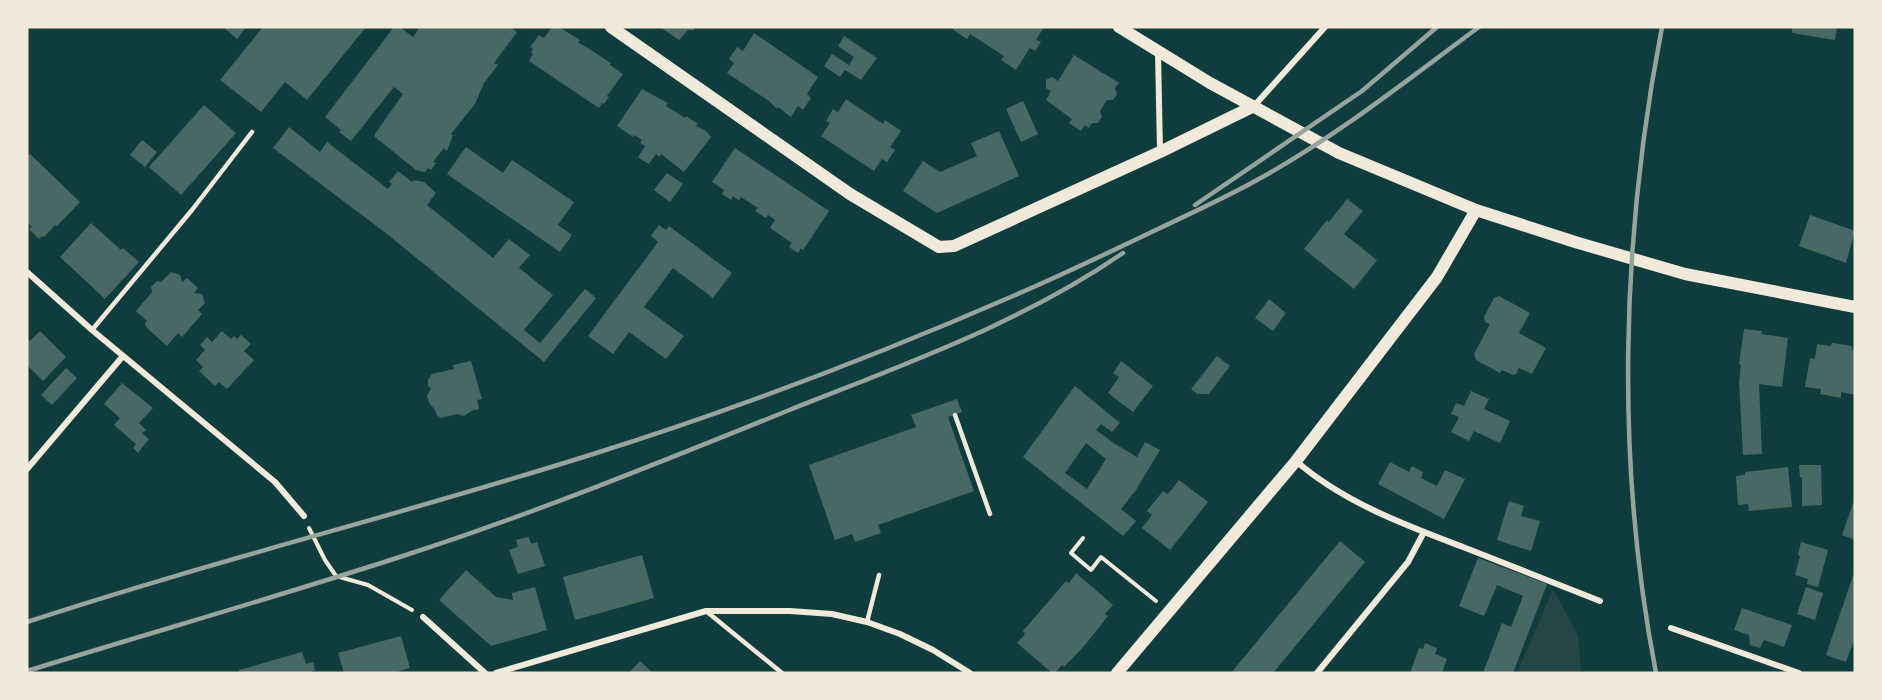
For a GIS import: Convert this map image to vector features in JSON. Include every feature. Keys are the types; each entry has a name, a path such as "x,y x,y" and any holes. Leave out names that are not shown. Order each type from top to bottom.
{"main road":[{"path":"611,27 850,194 939,246 954,246 1160,152 1254,106"},
{"path":"1119,27 1210,83 1338,153 1476,210 1685,274 1855,307"},
{"path":"1117,673 1296,460 1437,277 1476,210"}],"street":[{"path":"1254,106 1324,27"},
{"path":"1158,52 1160,152"},
{"path":"27,272 92,330 275,482 303,516"},
{"path":"27,469 123,356"},
{"path":"1296,460 1318,479 1366,506 1424,532 1600,601"},
{"path":"1317,673 1408,562 1424,532"},
{"path":"496,673 706,611 790,611 832,614 867,622 900,634 933,650 970,673"},
{"path":"423,617 485,673"},
{"path":"1671,628 1799,673"}],"lane":[{"path":"92,330 192,210 252,132"},
{"path":"955,414 990,514"},
{"path":"867,622 879,574"},
{"path":"706,611 782,673"}],"path":[{"path":"303,516 325,560 336,576 368,585 423,617"},
{"path":"1083,538 1071,553 1091,570 1101,557 1169,611"}],"shaded area":[{"path":"1553,589 1578,635 1581,673 1517,673"}],"building":[{"path":"223,27 246,27 237,39"},
{"path":"263,27 366,27 307,100 285,82 261,112 220,80"},
{"path":"394,27 400,27 413,37 420,27 510,27 517,32 494,63 498,65 484,83 475,104 451,134 453,135 447,151 444,148 433,162 436,163 431,170 428,168 425,172 416,170 375,137 403,94 394,87 351,141 325,117"},
{"path":"552,27 559,27 580,40 578,42 611,63 610,65 623,74 607,96 609,97 599,108 529,61 533,54 531,53 533,49 530,47 539,35 544,38"},
{"path":"660,27 696,27 694,30 688,30 679,40"},
{"path":"952,27 1044,27 1036,40 1041,42 1035,51 1030,48 1016,70 1001,60 1004,56 970,34 967,39"},
{"path":"1792,27 1837,27 1835,40 1792,33"},
{"path":"754,33 818,77 807,94 811,98 803,110 798,106 791,117 727,73 734,63 729,59 737,47 743,51"},
{"path":"844,36 877,58 861,80 845,70 840,77 824,66 832,54 849,65 854,57 838,46"},
{"path":"1074,55 1119,83 1115,88 1117,94 1113,100 1107,100 1100,111 1102,117 1098,123 1092,123 1089,128 1085,125 1081,131 1069,123 1072,119 1046,100 1051,91 1046,88 1046,80 1052,77 1058,81"},
{"path":"642,89 668,103 666,106 698,124 696,126 706,131 711,137 684,172 661,154 660,157 656,154 649,164 642,160 638,157 645,146 640,143 642,140 617,126"},
{"path":"846,99 883,124 885,120 901,131 890,147 895,150 887,162 882,159 874,171 821,136 830,123 826,121 833,109 838,112"},
{"path":"1023,101 1038,134 1021,142 1006,109"},
{"path":"204,105 236,133 181,195 149,167"},
{"path":"289,127 320,152 327,142 388,189 392,184 389,182 398,171 412,182 414,180 424,182 436,193 427,205 493,258 509,239 530,255 519,268 553,295 524,330 540,343 585,289 596,298 544,362 387,234 273,148"},
{"path":"999,131 1019,176 937,213 903,191 923,161 940,172 977,156 971,143"},
{"path":"142,140 157,152 145,167 130,155"},
{"path":"466,147 503,173 512,160 574,202 558,225 572,235 560,252 447,174"},
{"path":"735,148 829,211 803,250 801,248 798,253 789,247 792,243 770,228 775,220 768,215 766,218 755,211 758,208 741,197 739,200 733,196 731,200 722,194 724,190 712,182"},
{"path":"30,154 80,202 57,226 55,225 39,239 29,229 32,227 27,222 27,158"},
{"path":"667,173 683,184 670,202 654,190"},
{"path":"1347,199 1363,211 1344,234 1377,260 1354,289 1304,249"},
{"path":"1810,215 1855,231 1846,263 1799,246"},
{"path":"91,223 121,250 123,248 139,262 105,299 60,257"},
{"path":"659,225 666,230 669,226 732,273 713,298 673,268 644,307 684,336 666,359 629,332 613,354 588,336 658,242 651,236"},
{"path":"171,272 180,275 182,282 187,278 198,288 194,293 202,294 205,303 198,310 202,314 182,337 178,333 167,346 147,328 145,323 147,321 136,311 152,292 151,287 157,281 161,282"},
{"path":"1499,296 1530,313 1519,333 1546,348 1532,374 1519,368 1513,375 1502,370 1500,373 1476,360 1474,354 1490,324 1485,322 1484,317 1494,298"},
{"path":"1269,299 1286,313 1273,331 1255,318"},
{"path":"1744,329 1788,338 1782,387 1759,384 1762,454 1743,455 1739,381 1741,365 1739,364"},
{"path":"40,331 66,357 43,381 27,365 27,339 30,341"},
{"path":"222,331 231,339 234,336 237,339 241,335 251,344 244,351 254,360 227,389 219,382 215,386 199,371 203,367 196,360 205,350 200,345 207,337 212,342"},
{"path":"1832,343 1852,346 1852,350 1855,350 1855,395 1841,392 1841,398 1820,394 1821,389 1805,387 1810,358 1815,359 1817,344 1831,346"},
{"path":"1217,356 1230,366 1209,394 1197,394 1191,389"},
{"path":"471,361 482,399 477,400 479,409 464,416 457,414 441,418 429,403 427,396 431,388 428,386 428,380 432,374 454,369 453,365"},
{"path":"1121,361 1153,386 1133,412 1108,393 1119,377 1113,373"},
{"path":"66,368 77,378 52,405 41,395"},
{"path":"122,383 153,408 139,423 146,430 142,433 149,439 138,453 133,448 136,444 114,425 120,418 104,404"},
{"path":"1075,386 1120,423 1112,432 1101,424 1096,430 1137,457 1145,442 1160,450 1136,490 1121,509 1136,521 1123,536 1023,457","holes":["1086,443 1106,459 1087,489 1065,473"]},
{"path":"1471,391 1489,399 1484,409 1510,421 1500,443 1474,431 1469,441 1451,432 1459,417 1451,414 1456,403 1464,406"},
{"path":"957,399 962,412 948,417 974,491 878,525 881,533 855,542 852,534 835,540 809,465 916,427 911,415"},
{"path":"1390,462 1409,472 1412,466 1423,472 1421,478 1437,486 1445,470 1465,479 1444,519 1378,484"},
{"path":"1799,465 1821,465 1822,505 1802,506 1802,477 1800,477"},
{"path":"1788,467 1792,507 1749,511 1748,504 1738,505 1736,476 1745,475 1745,472"},
{"path":"1179,480 1208,502 1170,550 1142,528 1152,515 1147,511 1163,491 1168,494"},
{"path":"1855,498 1855,540 1842,535"},
{"path":"1509,501 1524,506 1521,516 1540,521 1531,551 1497,540"},
{"path":"529,537 531,544 537,542 545,566 518,574 509,550 518,547 516,540"},
{"path":"1340,541 1365,562 1273,673 1231,673"},
{"path":"1801,542 1828,550 1818,587 1807,584 1808,579 1795,575"},
{"path":"642,555 654,598 575,620 563,577"},
{"path":"1478,558 1547,584 1513,673 1483,673 1502,623 1511,627 1523,596 1497,585 1484,616 1459,606"},
{"path":"466,570 496,597 513,600 512,593 535,587 547,630 491,646 439,600"},
{"path":"1855,570 1855,637 1846,662 1826,655"},
{"path":"1076,573 1113,605 1105,614 1108,616 1085,645 1064,667 1062,665 1055,673 1052,673 1017,643 1025,634 1023,631 1066,581 1069,583"},
{"path":"1806,587 1823,593 1815,620 1797,614"},
{"path":"1742,608 1792,625 1784,647 1764,640 1760,648 1750,645 1749,635 1734,630"},
{"path":"401,636 410,668 393,673 344,673 338,653"},
{"path":"1425,643 1437,648 1435,654 1447,659 1442,673 1410,673 1419,648 1423,649"},
{"path":"302,652 306,664 313,662 315,670 309,673 240,673 239,670"},
{"path":"640,661 653,673 629,673"}],"railway":[{"path":"1195,205 1362,91 1437,27"},
{"path":"27,622 167,578 644,438 751,401 909,340 1068,272 1257,180 1343,127 1479,27"},
{"path":"1656,673 1643,593 1634,513 1629,432 1628,350 1631,268 1638,187 1648,107 1662,27"},
{"path":"27,671 406,555 598,486 960,341 1043,301 1123,253"}]}
